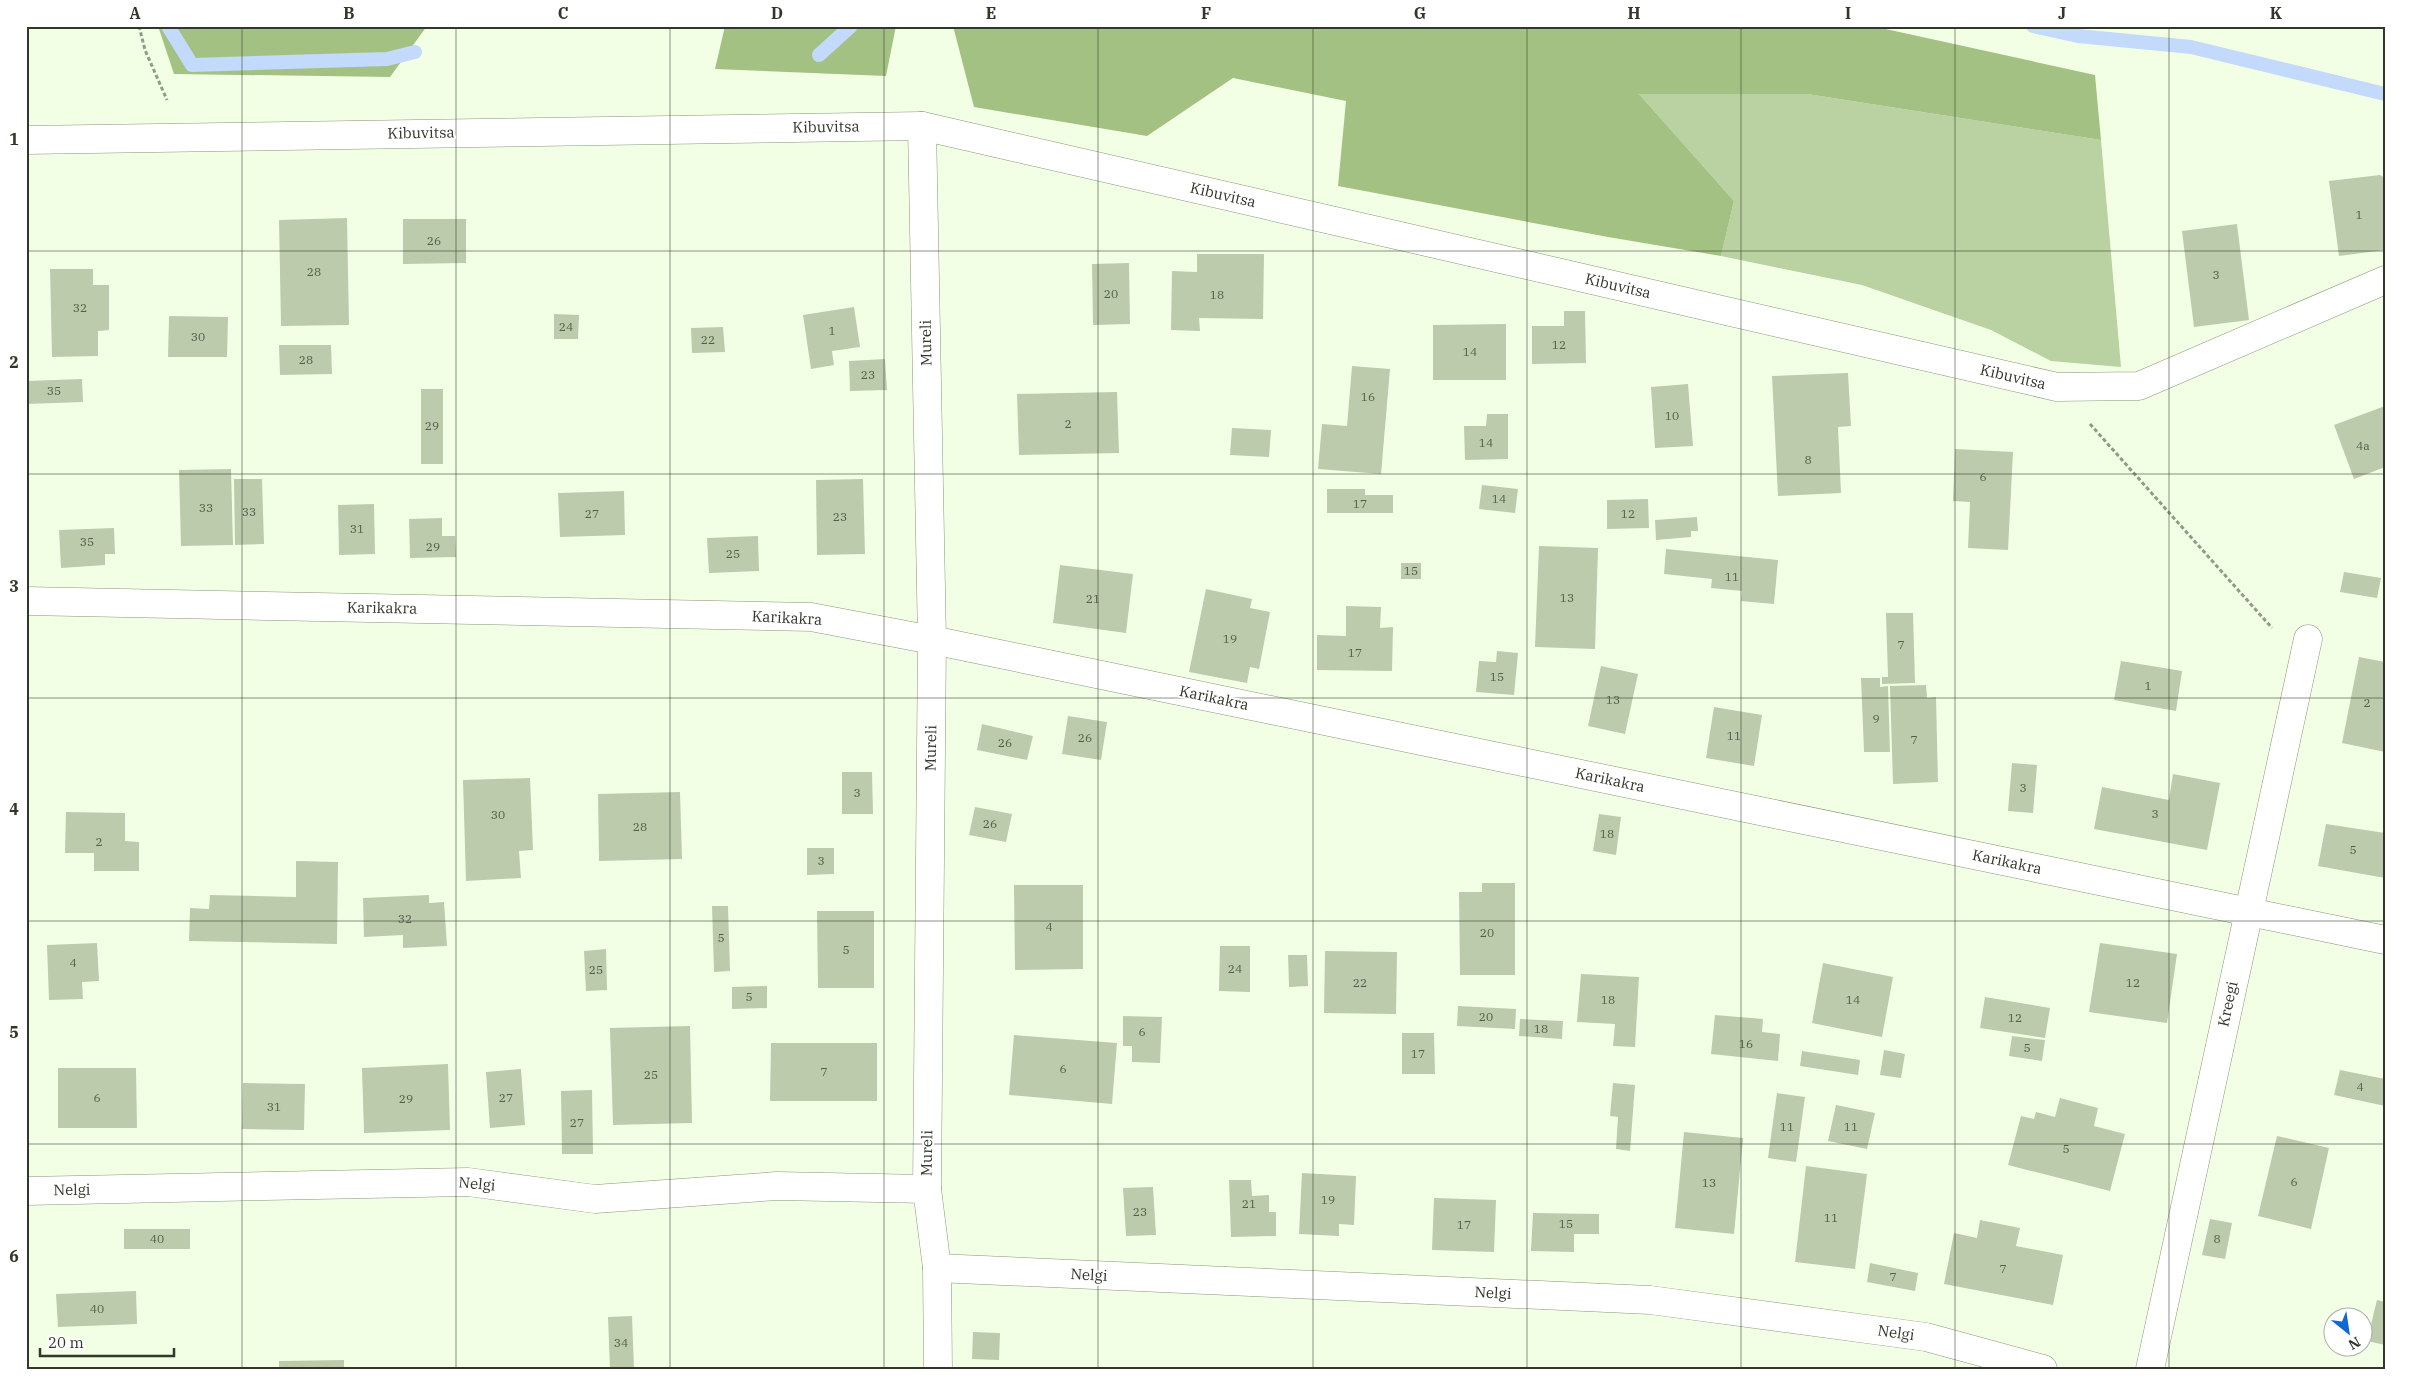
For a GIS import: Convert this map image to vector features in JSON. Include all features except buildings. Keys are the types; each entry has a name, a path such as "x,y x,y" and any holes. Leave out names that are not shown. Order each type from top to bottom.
{"street":[{"name":"Kibuvitsa","path":"26,140 922,126 2057,387 2139,386 2385,280"},
{"name":"Mureli","path":"922,126 932,640 927,1189 937,1268 938,1369"},
{"name":"Karikakra","path":"26,601 811,617 932,640 2385,940"},
{"name":"Kreegi","path":"2150,1369 2305,650"},
{"name":"Nelgi","path":"26,1191 468,1182 595,1199 777,1186 927,1189"},
{"name":"Nelgi","path":"937,1268 1650,1300 1926,1338 2043,1369"}],"path":[{"path":"139,26 145,50 182,137"},
{"path":"2057,387 2305,650"}],"green space":[{"path":"158,26 427,26 390,77 174,74"},
{"path":"725,26 896,26 886,76 715,69"},
{"path":"953,26 1872,26 2095,75 2101,140 1807,94 1639,94 1734,201 1721,256 1608,237 1338,186 1346,101 1233,78 1147,136 974,107"},
{"path":"1639,94 1807,94 2101,140 2121,367 2051,361 1991,330 1862,285 1721,256 1734,201"}],"waterway":[{"path":"168,26 192,65 387,59 415,52"},
{"path":"819,55 851,26"},
{"path":"2033,26 2078,36 2191,47 2385,94"}]}
